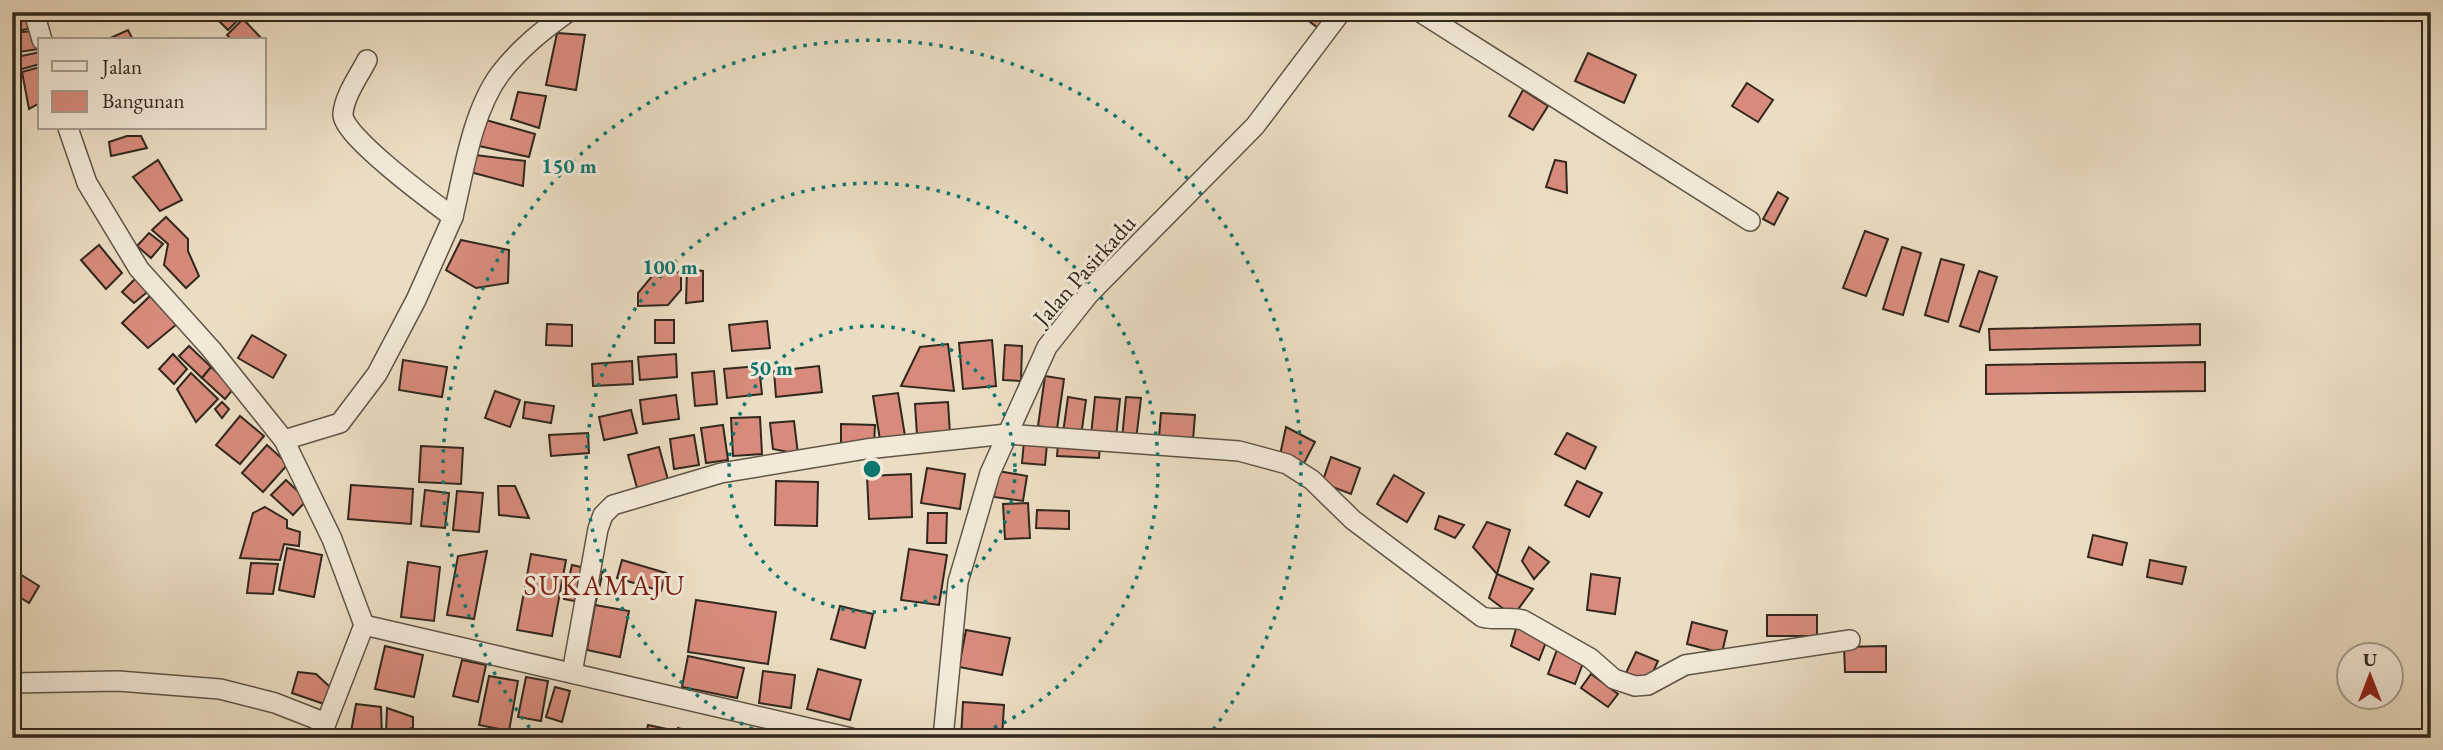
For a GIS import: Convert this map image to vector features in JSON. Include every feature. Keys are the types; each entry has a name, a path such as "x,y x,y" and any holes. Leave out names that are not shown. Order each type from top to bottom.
{"street":[{"path":"34,12 41,38"},
{"path":"284,440 340,423 377,374 416,300 453,217 480,111 499,76 517,54 568,12"},
{"name":"Jalan Pasirkadu","path":"943,738 958,582 990,473 1047,347 1089,294 1255,126 1341,12"},
{"path":"1420,12 1750,222"},
{"path":"367,60 347,100 343,114 347,127 403,179 453,217"},
{"path":"12,683 118,681 220,689 275,703 321,731 365,625 332,539 284,440 211,349 139,269 87,183 69,130"},
{"path":"572,673 598,529 603,515 613,505 721,473 866,449 1007,433 1239,451 1287,464 1312,480 1353,520 1385,546 1482,617 1493,620 1523,620 1591,659 1605,672 1627,685 1648,685 1685,665 1850,639"},
{"path":"365,625 851,738"}],"building":[{"path":"29,12 34,27 12,33 12,13"},
{"path":"210,12 246,12 228,30"},
{"path":"1297,12 1335,12 1322,31"},
{"path":"243,19 261,38 230,38 227,35"},
{"path":"128,30 132,38 110,38"},
{"path":"33,31 38,49 12,53 12,33"},
{"path":"557,33 585,35 576,90 546,85"},
{"path":"38,52 38,65 15,71 12,58"},
{"path":"1588,53 1636,75 1624,103 1575,81"},
{"path":"38,68 38,104 29,109 22,72"},
{"path":"1747,83 1773,100 1758,122 1732,106"},
{"path":"1523,90 1548,106 1533,130 1509,116"},
{"path":"518,92 546,96 539,128 511,119"},
{"path":"486,120 535,134 529,157 479,146"},
{"path":"127,136 141,136 147,148 111,156 109,142"},
{"path":"475,155 525,161 523,186 470,172"},
{"path":"158,160 182,200 160,211 133,177"},
{"path":"1555,160 1566,162 1567,193 1546,187"},
{"path":"1778,192 1788,198 1774,225 1763,219"},
{"path":"166,217 188,239 188,251 199,276 186,288 164,265 168,244 152,230"},
{"path":"1865,231 1888,239 1866,296 1843,288"},
{"path":"149,233 163,244 151,258 137,246"},
{"path":"461,240 509,250 508,283 476,288 446,270"},
{"path":"99,245 122,273 106,289 81,260"},
{"path":"1902,247 1921,253 1903,315 1883,309"},
{"path":"1941,259 1964,265 1948,322 1925,315"},
{"path":"687,269 703,271 703,301 686,303"},
{"path":"1979,271 1997,277 1979,332 1960,326"},
{"path":"681,272 681,290 668,305 638,306 638,293 653,275"},
{"path":"138,276 151,289 134,303 122,292"},
{"path":"150,296 177,324 148,348 122,323"},
{"path":"655,320 674,320 674,343 655,343"},
{"path":"767,321 770,348 732,351 729,325"},
{"path":"547,324 572,325 572,346 546,345"},
{"path":"2200,324 2200,345 1990,350 1989,329"},
{"path":"252,335 286,355 273,378 238,358"},
{"path":"992,340 996,386 963,389 959,343"},
{"path":"948,344 954,391 901,386 920,347"},
{"path":"1005,345 1022,346 1021,381 1003,380"},
{"path":"189,346 211,367 202,378 179,356"},
{"path":"173,354 187,369 174,384 159,369"},
{"path":"676,354 677,377 640,380 638,357"},
{"path":"403,360 447,367 442,397 399,390"},
{"path":"632,361 633,384 593,386 592,364"},
{"path":"2205,362 2205,391 1986,394 1986,365"},
{"path":"759,366 762,394 727,398 724,369"},
{"path":"819,366 822,392 776,397 774,371"},
{"path":"211,367 234,388 225,399 202,378"},
{"path":"714,371 717,404 695,406 692,373"},
{"path":"191,373 218,399 196,422 177,389"},
{"path":"1045,376 1064,379 1057,429 1038,426"},
{"path":"495,391 520,400 510,427 485,418"},
{"path":"898,393 905,436 880,440 873,396"},
{"path":"676,395 679,419 643,424 640,400"},
{"path":"1068,397 1086,400 1081,436 1063,433"},
{"path":"1095,397 1120,399 1116,438 1091,435"},
{"path":"1126,397 1141,398 1136,440 1122,439"},
{"path":"222,402 229,409 222,418 215,409"},
{"path":"525,402 554,406 551,423 523,418"},
{"path":"948,402 950,434 917,435 915,404"},
{"path":"631,410 637,433 604,440 599,417"},
{"path":"1161,413 1195,415 1193,440 1159,437"},
{"path":"240,416 264,436 240,464 216,445"},
{"path":"760,417 762,454 733,456 731,418"},
{"path":"794,421 798,454 773,449 770,423"},
{"path":"841,424 875,425 874,445 841,444"},
{"path":"723,425 728,460 706,463 701,428"},
{"path":"1286,427 1315,442 1302,467 1280,455"},
{"path":"588,433 589,453 551,456 549,435"},
{"path":"1567,433 1596,447 1585,469 1555,454"},
{"path":"694,435 699,465 674,469 670,439"},
{"path":"1024,441 1047,444 1045,465 1022,463"},
{"path":"1058,444 1100,446 1099,458 1057,456"},
{"path":"267,445 288,464 263,492 242,473"},
{"path":"421,446 463,448 461,484 419,482"},
{"path":"659,447 670,487 639,495 628,455"},
{"path":"1331,457 1360,468 1351,494 1322,483"},
{"path":"927,468 965,474 960,509 921,503"},
{"path":"998,471 1027,476 1023,501 994,497"},
{"path":"911,474 912,517 869,519 867,476"},
{"path":"1394,475 1424,493 1407,522 1377,504"},
{"path":"286,480 307,500 293,515 271,495"},
{"path":"776,481 818,482 817,526 775,525"},
{"path":"1577,481 1602,493 1589,517 1565,505"},
{"path":"351,485 413,489 411,524 348,519"},
{"path":"498,486 515,486 529,518 499,515"},
{"path":"425,490 449,493 445,528 421,526"},
{"path":"457,491 483,493 479,532 453,530"},
{"path":"1028,503 1030,538 1005,539 1003,504"},
{"path":"265,507 287,520 287,528 300,532 299,546 284,544 280,560 240,558 253,513"},
{"path":"1037,510 1069,511 1069,529 1036,528"},
{"path":"928,513 947,513 946,543 927,543"},
{"path":"1439,516 1464,525 1455,538 1435,529"},
{"path":"1487,522 1510,530 1497,574 1473,547"},
{"path":"2093,535 2127,543 2122,565 2088,557"},
{"path":"1529,547 1549,562 1534,579 1522,561"},
{"path":"287,548 322,555 314,597 279,590"},
{"path":"909,549 947,555 939,605 901,600"},
{"path":"487,551 474,619 447,615 458,556"},
{"path":"531,554 566,560 552,636 517,630"},
{"path":"622,560 666,573 661,591 617,578"},
{"path":"2150,560 2186,567 2182,584 2147,577"},
{"path":"408,562 440,567 434,621 401,617"},
{"path":"251,563 278,564 273,594 247,593"},
{"path":"572,565 603,572 595,605 564,599"},
{"path":"12,569 39,586 29,603 12,592"},
{"path":"1497,574 1533,589 1513,616 1489,598"},
{"path":"1591,574 1620,578 1615,614 1587,610"},
{"path":"696,600 776,612 768,664 688,652"},
{"path":"595,605 629,611 620,657 587,650"},
{"path":"840,606 873,614 865,648 831,639"},
{"path":"1767,615 1817,615 1817,636 1767,636"},
{"path":"1518,622 1548,637 1539,660 1511,646"},
{"path":"1692,622 1727,631 1722,653 1687,644"},
{"path":"966,630 1010,638 1002,675 959,667"},
{"path":"385,646 423,655 414,697 375,689"},
{"path":"1886,646 1886,672 1845,672 1844,647"},
{"path":"1558,647 1585,658 1575,684 1548,674"},
{"path":"1636,652 1658,661 1648,683 1626,673"},
{"path":"688,656 744,668 737,698 682,687"},
{"path":"462,660 486,665 478,702 453,696"},
{"path":"818,669 861,680 850,720 807,709"},
{"path":"763,671 795,675 791,708 759,703"},
{"path":"298,672 316,674 330,687 324,704 292,693"},
{"path":"1591,674 1618,694 1608,707 1581,688"},
{"path":"489,676 518,681 509,731 479,725"},
{"path":"526,677 548,681 541,721 518,717"},
{"path":"555,687 570,691 562,722 546,717"},
{"path":"963,702 1004,705 1002,738 961,738"},
{"path":"356,704 381,707 382,738 350,737"},
{"path":"387,708 413,717 413,728 386,734"},
{"path":"648,725 667,729 665,738 645,738"},
{"path":"678,728 697,734 696,738 675,738"},
{"path":"724,731 758,734 758,738 724,738"}],"district":[{"name":"SUKAMAJU","path":"605,585"}]}
